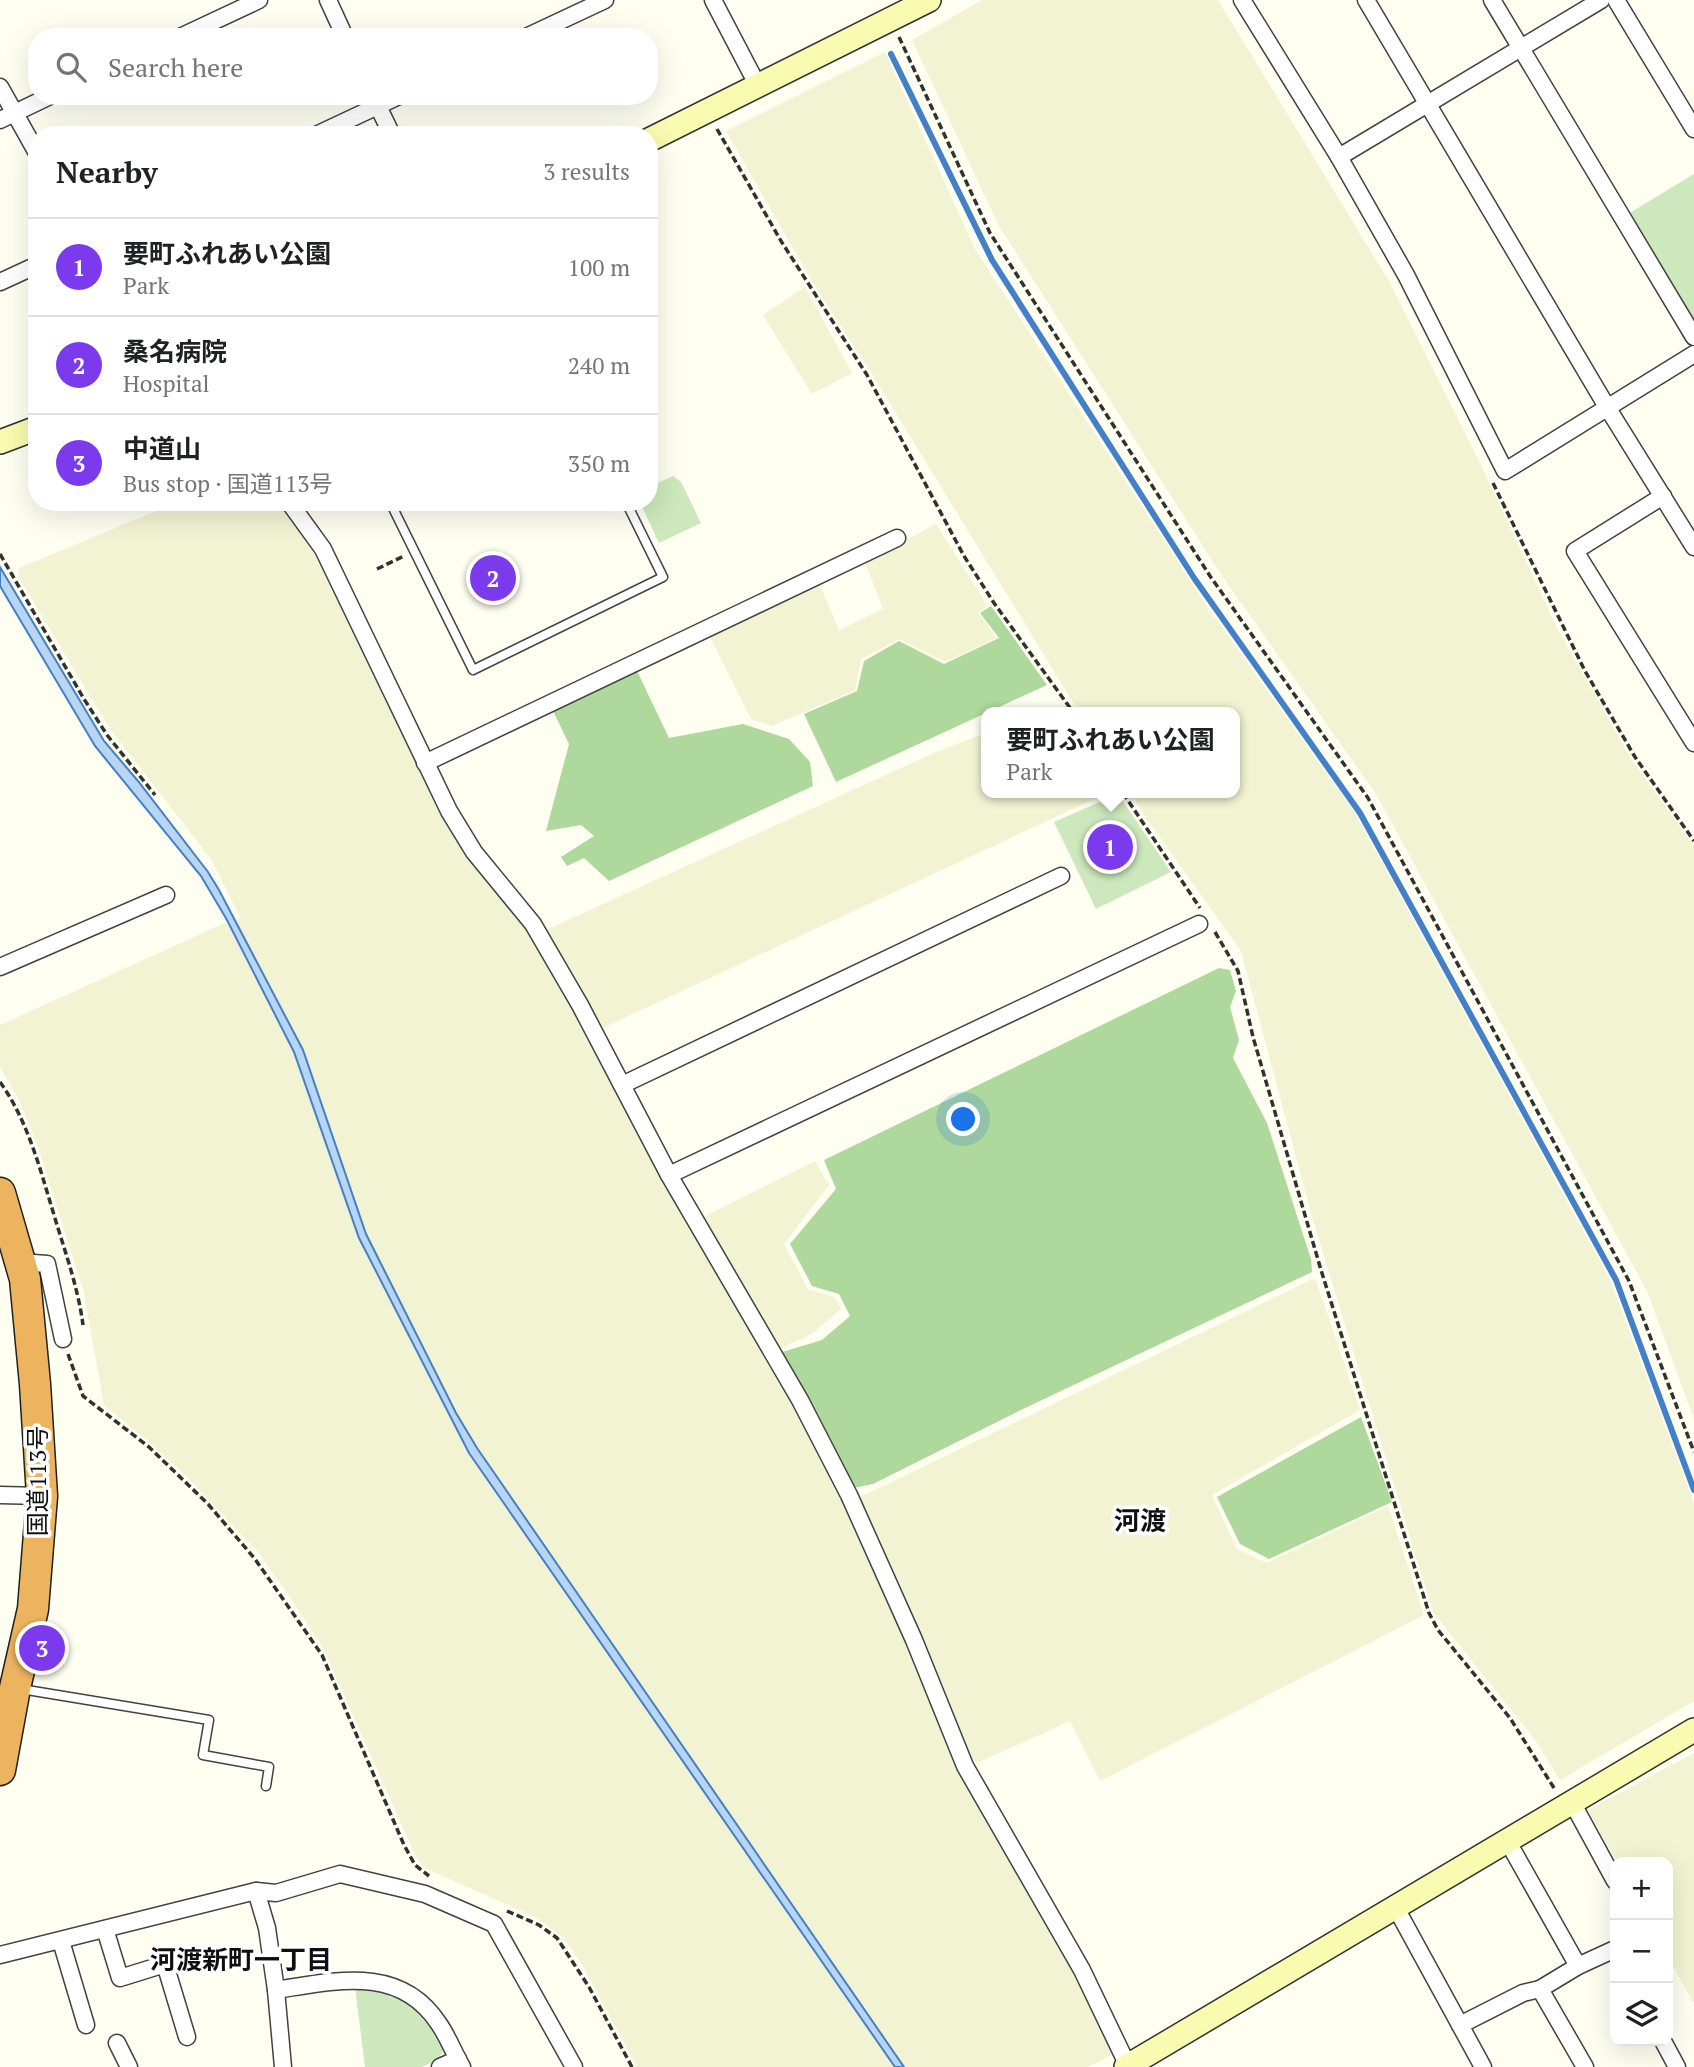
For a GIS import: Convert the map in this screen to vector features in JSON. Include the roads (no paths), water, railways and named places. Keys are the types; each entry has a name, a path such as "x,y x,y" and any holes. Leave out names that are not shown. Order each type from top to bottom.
{"highway":[{"name":"国道113号","path":"0,1193 12,1258 25,1279 36,1384 42,1496 33,1609 0,1770"}],"street":[{"path":"199,28 259,0"},
{"path":"328,0 341,28"},
{"path":"545,28 605,0"},
{"path":"713,0 758,86"},
{"path":"1242,0 1339,157 1406,275 1505,471 1694,354"},
{"path":"1366,0 1694,547"},
{"path":"1492,0 1694,337"},
{"path":"1339,157 1601,0"},
{"path":"1616,0 1694,129"},
{"path":"658,136 891,19 916,2"},
{"path":"0,87 7,116 28,142"},
{"path":"7,116 31,105"},
{"path":"332,126 369,105"},
{"path":"378,105 388,126"},
{"path":"0,282 28,269"},
{"path":"0,442 28,431"},
{"path":"1663,496 1575,551 1694,743"},
{"path":"296,511 323,549 449,811 474,852 533,924 580,1005 670,1175 800,1401 849,1495 914,1640 965,1766 1082,1970 1127,2066 1694,1730"},
{"path":"425,763 897,538"},
{"path":"622,1085 1061,876"},
{"path":"0,967 166,895"},
{"path":"670,1175 1204,920"},
{"path":"12,1258 47,1264 63,1339"},
{"path":"0,1495 42,1496"},
{"path":"1569,1806 1610,1873"},
{"path":"1508,1842 1578,1966"},
{"path":"0,1955 256,1891 276,1893 340,1874 425,1894 494,1924 574,2067"},
{"path":"256,1891 267,1928 284,2067"},
{"path":"1396,1908 1483,2067"},
{"path":"105,1929 120,1978 165,1964 187,2037"},
{"path":"61,1941 86,2025"},
{"path":"1460,2025 1523,1993 1541,1989 1578,1966 1610,1954"},
{"path":"275,1990 360,1979 382,1983 406,1993 423,2005 438,2023 460,2063 440,2067"},
{"path":"1541,1989 1584,2067"},
{"path":"117,2043 129,2067"},
{"path":"1665,2046 1677,2067"}],"lane":[{"path":"394,511 472,670 663,577 630,511"},
{"path":"15,1688 209,1720 203,1755 269,1767 266,1786"}],"water":[{"path":"0,567 104,741 138,781 219,890 303,1050 366,1234 456,1413 477,1448 904,2067 895,2067 469,1453 359,1238 294,1052 227,920 201,876 95,746 0,586"}],"waterway":[{"path":"891,54 992,260 1194,578 1360,813 1616,1280 1694,1490"}],"place":[{"name":"桑名病院","path":"493,578"},
{"name":"要町ふれあい公園","path":"1110,847"},
{"name":"中道山","path":"42,1648"}],"district":[{"name":"河渡","path":"1140,1521"},
{"name":"河渡新町一丁目","path":"241,1960"}]}
